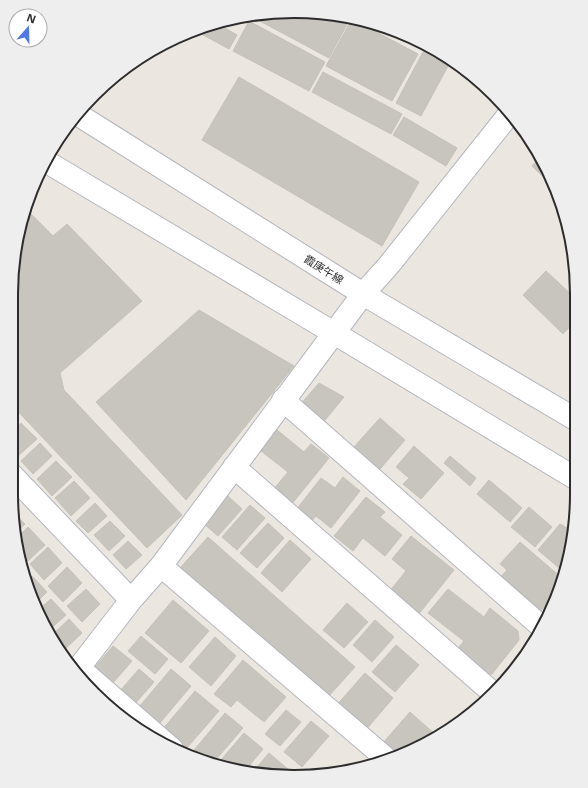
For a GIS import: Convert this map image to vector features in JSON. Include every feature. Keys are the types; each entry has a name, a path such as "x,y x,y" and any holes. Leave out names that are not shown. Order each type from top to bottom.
{"street":[{"name":"霞庚午線","path":"82,117 363,294 570,416"},
{"path":"79,667 131,600 161,566 363,294 389,265 506,118"},
{"path":"50,164 570,475"},
{"path":"283,400 538,623"},
{"path":"234,467 489,689"},
{"path":"18,481 131,600"},
{"path":"161,566 382,755"},
{"path":"86,675 143,724"}],"building":[{"path":"294,18 330,20 348,23 329,58 258,20"},
{"path":"250,21 325,62 309,91 233,51"},
{"path":"350,23 371,29 418,54 392,101 326,66"},
{"path":"223,27 237,35 229,49 202,34"},
{"path":"423,52 448,66 421,116 396,103"},
{"path":"323,72 402,114 391,134 312,92"},
{"path":"239,77 419,182 382,246 202,140"},
{"path":"404,117 457,148 446,166 393,135"},
{"path":"536,161 545,178 532,166"},
{"path":"30,213 53,236 67,224 142,301 60,373 64,390 182,515 147,548 18,411 18,294 20,258"},
{"path":"546,271 570,293 570,326 563,334 523,295"},
{"path":"199,310 294,366 186,500 96,402"},
{"path":"319,383 344,397 321,425 299,406"},
{"path":"380,418 405,440 380,469 354,447"},
{"path":"21,423 37,439 18,456 18,426"},
{"path":"277,430 304,452 311,444 329,458 291,505 273,490 288,472 261,451"},
{"path":"40,443 52,456 33,474 21,461"},
{"path":"414,446 444,473 421,499 403,484 409,478 396,467"},
{"path":"450,456 476,478 470,486 444,463"},
{"path":"56,461 72,477 52,496 37,479"},
{"path":"343,477 360,491 331,528 316,516 311,522 296,510 321,478 335,488"},
{"path":"489,480 522,508 510,522 477,494"},
{"path":"74,481 90,498 71,516 55,498"},
{"path":"228,496 242,509 218,536 203,523"},
{"path":"366,497 385,512 380,517 402,535 385,556 363,538 353,551 334,536"},
{"path":"95,503 107,516 88,533 76,521"},
{"path":"250,505 265,518 237,550 222,537"},
{"path":"529,507 552,527 535,547 511,527"},
{"path":"19,518 25,524 20,529"},
{"path":"110,521 125,536 109,551 94,535"},
{"path":"268,523 284,538 257,568 240,553"},
{"path":"560,524 568,529 560,569 538,550"},
{"path":"28,527 45,545 28,561 25,558 21,534"},
{"path":"411,536 454,570 418,615 389,592 406,571 392,559"},
{"path":"208,537 355,667 327,698 180,568"},
{"path":"290,540 311,559 282,592 261,573"},
{"path":"128,541 142,555 126,569 113,555"},
{"path":"520,542 558,575 548,603 539,613 499,579 507,570 500,564"},
{"path":"48,547 62,563 44,580 30,564"},
{"path":"67,567 82,583 63,602 48,586"},
{"path":"32,576 47,592 39,600 33,583"},
{"path":"86,589 100,604 82,622 67,606"},
{"path":"448,589 484,617 490,608 518,631 519,640 492,674 485,675 455,652 464,641 428,613"},
{"path":"51,599 66,615 52,627 42,607"},
{"path":"173,600 209,631 181,663 145,633"},
{"path":"347,603 368,622 344,648 323,630"},
{"path":"69,619 82,633 66,648 55,632"},
{"path":"375,620 394,637 372,662 353,645"},
{"path":"141,636 168,659 155,674 128,651"},
{"path":"215,637 236,656 211,686 189,667"},
{"path":"396,645 419,665 395,692 372,672"},
{"path":"113,646 132,661 112,684 94,668"},
{"path":"243,660 286,697 264,722 237,700 231,707 214,694"},
{"path":"139,669 154,682 134,705 119,692"},
{"path":"171,669 191,686 159,724 139,707"},
{"path":"365,673 393,698 364,732 335,707"},
{"path":"195,691 219,711 186,748 180,745 162,730"},
{"path":"286,710 301,722 280,746 265,734"},
{"path":"410,712 433,732 416,742 391,752 382,744"},
{"path":"225,713 243,728 217,759 193,751"},
{"path":"311,721 329,736 302,767 284,752"},
{"path":"244,733 263,749 249,766 221,760"},
{"path":"269,753 289,770 258,768 257,768"}]}
